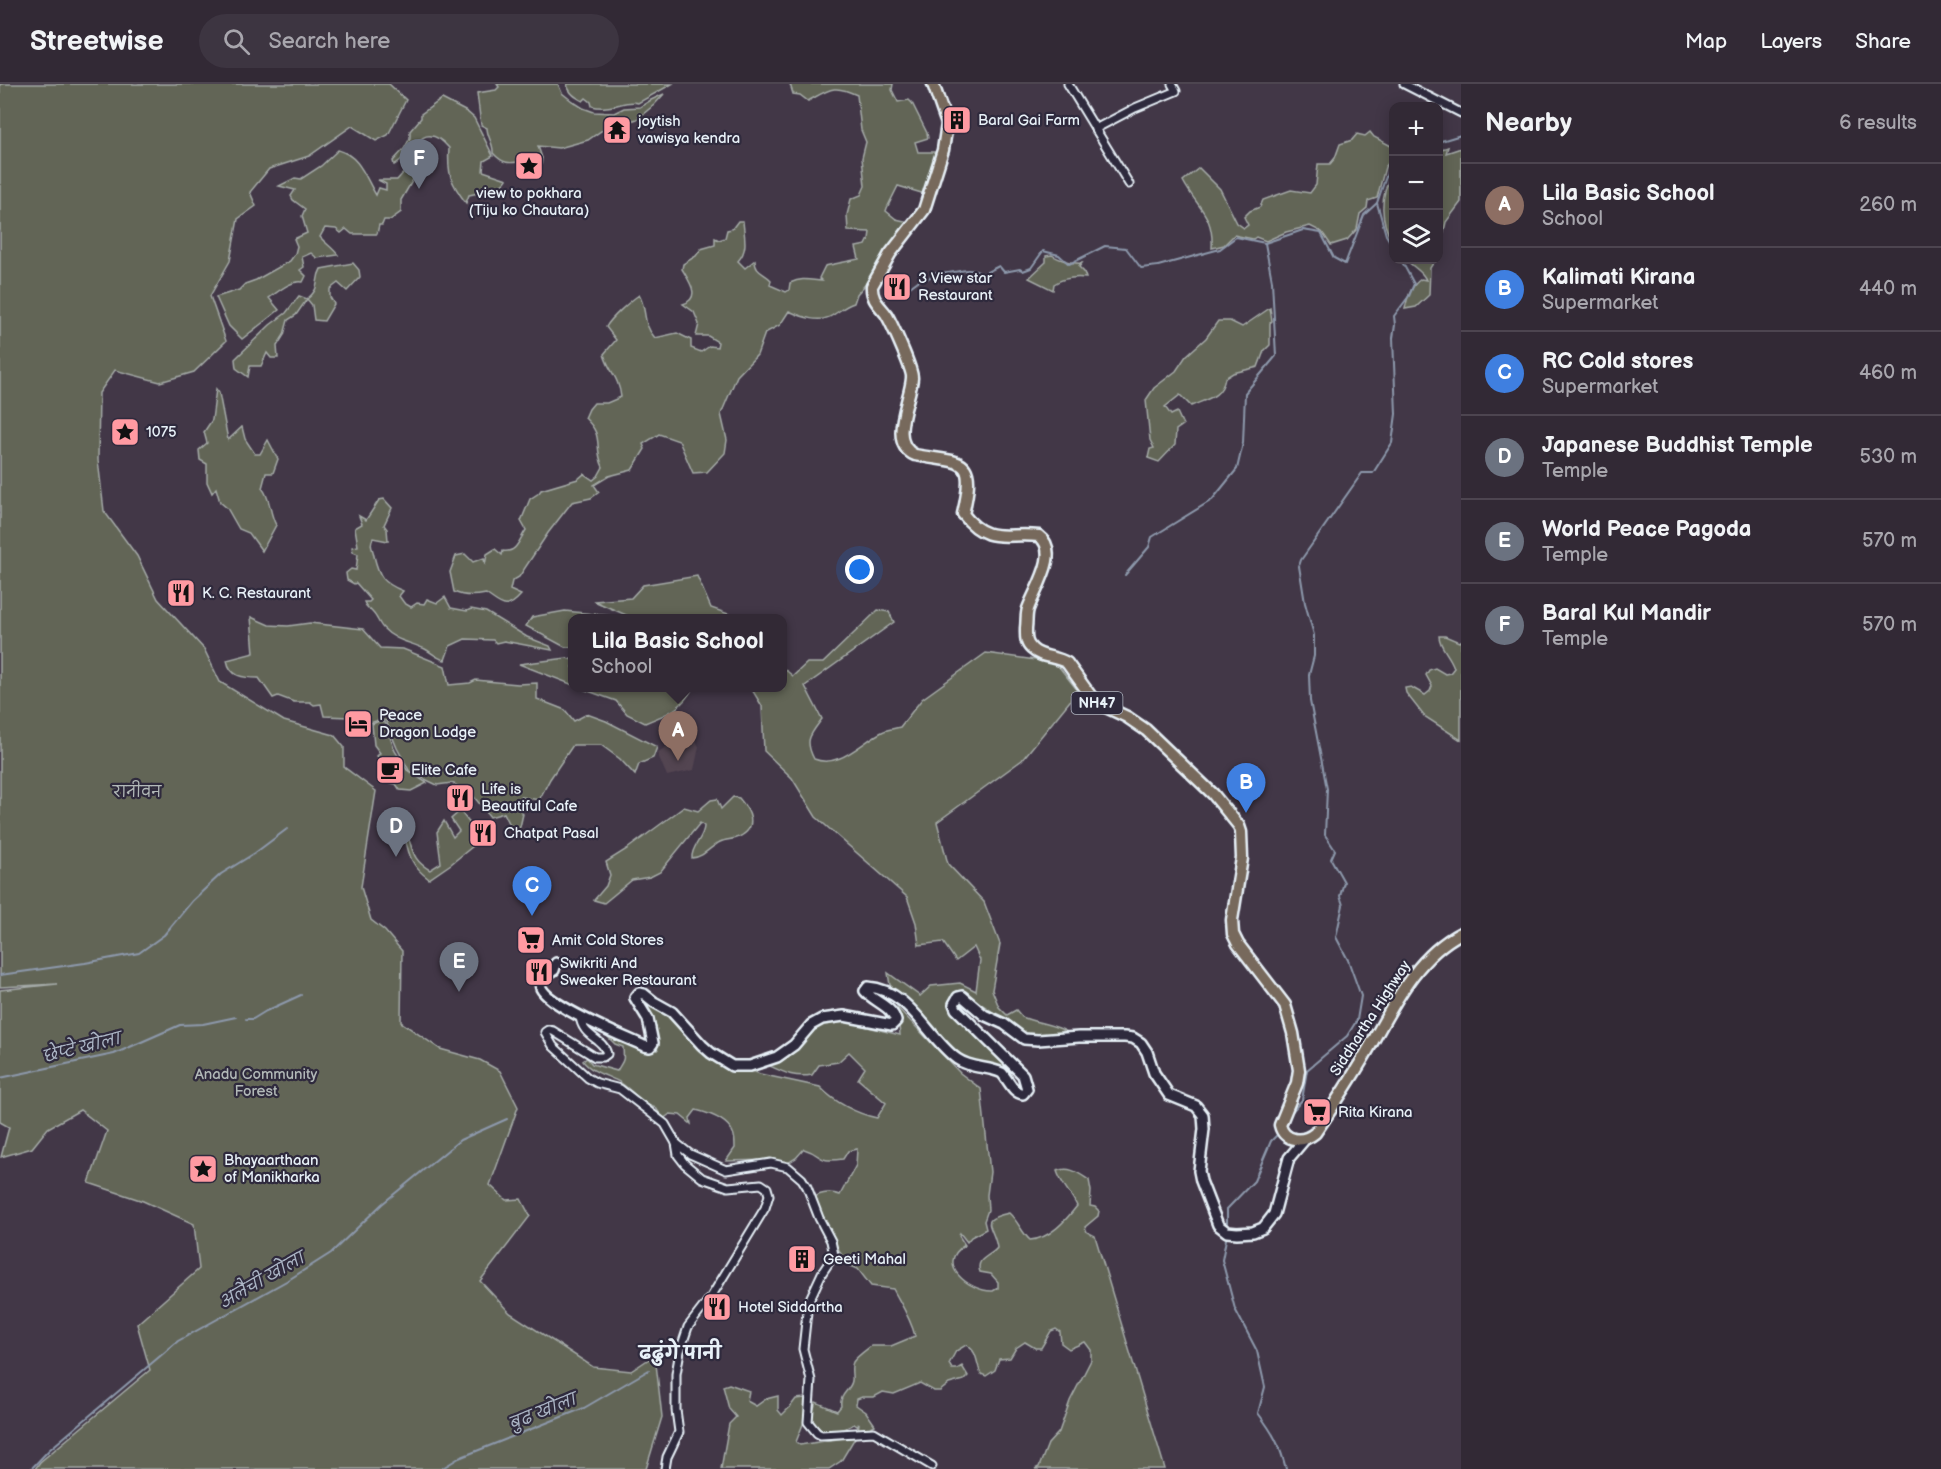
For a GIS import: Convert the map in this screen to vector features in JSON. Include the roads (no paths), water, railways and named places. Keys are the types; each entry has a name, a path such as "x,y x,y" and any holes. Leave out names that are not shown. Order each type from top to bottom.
{"highway":[{"name":"NH47","path":"933,84 945,115 946,141 924,210 890,254 872,286 874,299 887,316 912,377 902,425 903,444 910,453 915,455 962,463 968,477 963,514 982,532 997,536 1040,536 1045,540 1048,545 1048,554 1045,570 1027,612 1026,635 1029,646 1036,652 1067,663 1095,702 1127,717 1146,730 1213,794 1239,826 1242,858 1232,920 1233,934 1238,944 1281,999 1288,1013 1299,1070 1297,1083 1280,1125 1281,1131 1291,1139 1305,1139"},
{"name":"Siddhartha Highway","path":"1305,1139 1315,1133 1364,1058 1394,1003 1410,980 1434,951 1461,933"}],"main road":[{"path":"556,963 549,975 540,979 540,987 546,994 580,1016 650,1047 653,1043 648,1019 635,998 639,993 644,994 672,1012 711,1053 727,1064 742,1067 777,1057 794,1045 811,1025 822,1019 844,1016 892,1025 896,1021 894,1014 866,991 866,988 871,987 896,996 960,1062 1002,1073 1015,1091 1021,1095 1026,1089 1023,1075 956,1009 954,1004 958,997 966,998 984,1015 1004,1024 1024,1039 1079,1036 1133,1038 1144,1047 1154,1073 1169,1095 1196,1106 1203,1115 1204,1129 1199,1171 1218,1225 1227,1232 1253,1232 1263,1228 1274,1214 1289,1158 1305,1139"}],"street":[{"path":"1068,84 1129,184"},
{"path":"1095,129 1135,108 1176,91 1173,84"},
{"path":"1404,84 1461,113"},
{"path":"580,1016 581,1026 586,1033 605,1047 607,1054 603,1057 595,1057 553,1031 545,1032 546,1038 588,1078 597,1083 620,1089 665,1124 676,1143 678,1155 702,1178 728,1187 761,1184 767,1188 769,1195 765,1208 711,1297 688,1327 680,1351 676,1374 676,1410 679,1432 667,1457 665,1469"},
{"path":"676,1143 690,1154 718,1168 726,1170 759,1164 780,1164 788,1167 802,1179 831,1241 834,1255 822,1273 808,1303 803,1349 811,1380 809,1425 821,1436 874,1432 932,1466"}],"waterway":[{"path":"1443,140 1461,135"},
{"path":"885,293 898,296 918,281 927,279 936,273 970,270 983,274 999,266 1004,272 1020,269 1023,271 1031,268 1043,251 1059,255 1069,264 1105,246 1126,248 1141,268 1158,266 1220,249 1236,237 1265,243 1303,230 1321,233 1334,258 1345,264 1364,215 1377,203 1389,168"},
{"path":"1377,203 1389,240"},
{"path":"1125,575 1149,547 1152,537 1212,500 1237,469 1243,443 1245,393 1276,356 1272,281 1265,243"},
{"path":"1290,1114 1302,1100 1307,1070 1347,1036 1357,1020 1361,996 1348,960 1336,937 1343,905 1340,896 1344,882 1331,859 1335,850 1325,835 1327,789 1310,701 1309,675 1314,656 1314,635 1305,603 1299,566 1362,473 1373,473 1392,443 1396,414 1394,316 1409,296 1414,284 1403,264"},
{"path":"0,975 139,953 164,935 192,901 221,874 255,853 287,829"},
{"name":"छेप्टे खोला","path":"246,1019 253,1019 301,995"},
{"name":"छेप्टे खोला","path":"0,1078 114,1054 180,1025 203,1024 236,1017"},
{"name":"अलैची खोला","path":"31,1469 49,1450 178,1341 290,1279 331,1253 382,1204 460,1140 507,1119"},
{"path":"1227,1228 1227,1209 1254,1181 1271,1141 1280,1132"},
{"path":"1227,1234 1222,1260 1235,1309 1257,1351 1265,1387 1258,1413 1275,1440 1286,1469"},
{"name":"बुढ खोला","path":"441,1469 459,1458 584,1408 649,1370"}],"place":[{"name":"Baral Gai Farm","path":"957,120"},
{"name":"joytish vawisya kendra","path":"617,130"},
{"name":"view to pokhara (Tiju ko Chautara)","path":"529,166"},
{"name":"Baral Kul Mandir","path":"419,189"},
{"name":"3 View star Restaurant","path":"897,287"},
{"name":"1075","path":"125,432"},
{"name":"K. C. Restaurant","path":"181,593"},
{"name":"Peace Dragon Lodge","path":"358,724"},
{"name":"Lila Basic School","path":"678,761"},
{"name":"Elite Cafe","path":"390,770"},
{"name":"Life is Beautiful Cafe","path":"460,798"},
{"name":"Kalimati Kirana","path":"1246,813"},
{"name":"Chatpat Pasal","path":"483,833"},
{"name":"Japanese Buddhist Temple","path":"396,857"},
{"name":"RC Cold stores","path":"532,916"},
{"name":"Amit Cold Stores","path":"531,940"},
{"name":"Swikriti And Sweaker Restaurant","path":"539,972"},
{"name":"World Peace Pagoda","path":"459,992"},
{"name":"Rita Kirana","path":"1317,1112"},
{"name":"Bhayaarthaan of Manikharka","path":"203,1169"},
{"name":"Geeti Mahal","path":"802,1259"},
{"name":"Hotel Siddartha","path":"717,1307"}],"district":[{"name":"ढढुंगे पानी","path":"680,1353"}],"park label":[{"name":"रानीवन","path":"137,792"},
{"name":"Anadu Community Forest","path":"256,1082"}]}
